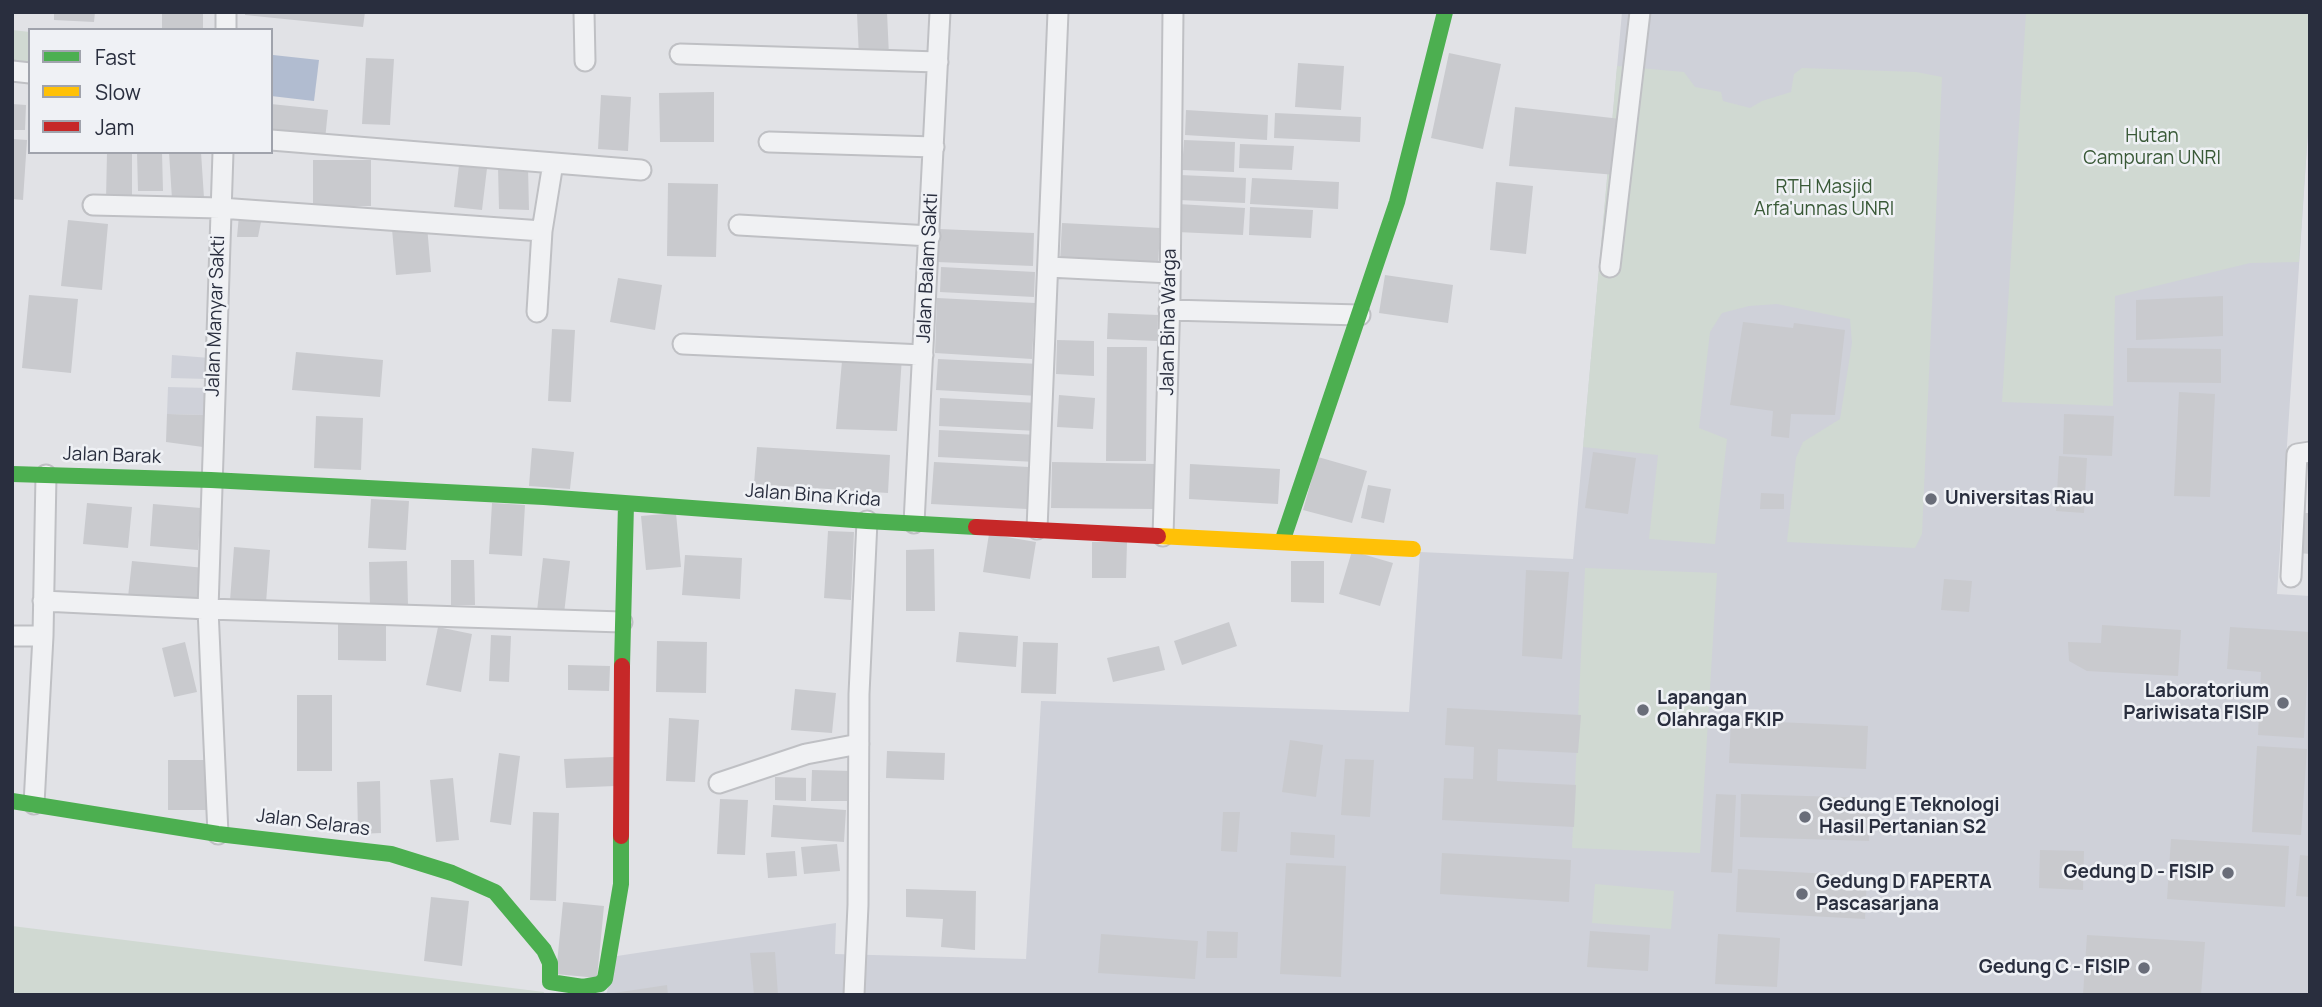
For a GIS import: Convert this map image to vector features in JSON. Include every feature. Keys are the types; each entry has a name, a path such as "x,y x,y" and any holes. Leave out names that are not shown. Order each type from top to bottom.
{"street":[{"path":"584,12 584,61"},
{"name":"Jalan Balam Sakti","path":"914,523 940,12"},
{"path":"1037,529 1058,12"},
{"name":"Jalan Bina Warga","path":"1163,536 1170,310 1173,12"},
{"path":"1282,542 1397,202 1445,12"},
{"path":"1611,267 1640,12"},
{"path":"680,54 938,62"},
{"path":"273,140 640,170"},
{"path":"769,142 934,147"},
{"name":"Jalan Manyar Sakti","path":"218,834 208,609 223,154"},
{"path":"537,312 542,231 553,163"},
{"path":"93,205 220,208 542,231"},
{"path":"739,225 930,236"},
{"path":"1048,267 1170,273"},
{"path":"1170,310 1360,315"},
{"path":"683,345 923,355"},
{"path":"2291,577 2297,454 2310,452"},
{"name":"Jalan Barak","path":"12,474 211,480"},
{"path":"34,804 43,636 46,475"},
{"name":"Jalan Bina Krida","path":"211,480 544,497 867,522 1413,549"},
{"path":"43,601 622,622 626,504"},
{"path":"854,995 867,522"},
{"name":"Jalan Selaras","path":"12,802 218,834 391,854 452,873 495,892 544,950 550,963 551,982 583,987 600,984 605,979 621,884 622,622"},
{"path":"12,636 43,636"},
{"path":"719,783 806,754 859,744"}],"shaded area":[{"name":"Universitas Riau","path":"1622,12 2310,12 2310,102 2277,594 2310,596 2310,995 606,995 617,956 836,923 835,954 1026,959 1041,701 1409,712 1420,552 1573,559"},
{"path":"172,355 210,358 207,379 171,378"},
{"path":"168,387 208,388 206,415 167,414"}],"green space":[{"name":"Hutan Campuran UNRI","path":"2026,12 2310,12 2310,101 2299,262 2250,263 2115,296 2113,406 2002,402"},
{"path":"12,30 28,32 28,70 12,69"},
{"name":"RTH Masjid Arfa'unnas UNRI","path":"1617,66 1684,72 1695,87 1721,92 1723,101 1750,108 1762,101 1791,92 1794,74 1802,68 1916,72 1942,77 1922,534 1915,548 1787,542 1796,458 1803,442 1840,419 1852,343 1850,319 1777,304 1749,306 1722,313 1710,332 1699,428 1727,439 1715,544 1649,539 1658,455 1583,447"},
{"name":"Lapangan Olahraga FKIP","path":"1585,568 1717,573 1700,853 1572,848"},
{"path":"1595,884 1674,891 1671,929 1592,923"},
{"path":"12,926 544,992 543,995 12,995"}],"water":[{"path":"273,55 319,60 314,101 273,96"}],"building":[{"path":"54,12 95,12 94,22 54,20"},
{"path":"162,12 203,12 203,28 162,28"},
{"path":"245,12 365,12 363,27 245,15"},
{"path":"887,12 889,56 859,57 857,13"},
{"path":"1449,53 1501,64 1483,149 1431,138"},
{"path":"366,58 394,59 390,125 362,124"},
{"path":"1298,63 1344,66 1341,110 1295,107"},
{"path":"714,92 714,142 660,142 659,93"},
{"path":"601,95 631,97 628,151 598,149"},
{"path":"12,104 26,105 25,130 12,130"},
{"path":"273,104 328,110 325,140 273,134"},
{"path":"1515,107 1621,119 1616,175 1509,166"},
{"path":"1186,110 1268,115 1267,140 1185,135"},
{"path":"1275,113 1361,117 1360,142 1274,138"},
{"path":"12,139 27,140 23,200 12,199"},
{"path":"1184,140 1235,142 1234,172 1182,170"},
{"path":"1240,144 1294,146 1292,170 1239,168"},
{"path":"107,154 132,154 132,201 106,200"},
{"path":"137,154 162,154 163,191 138,191"},
{"path":"169,154 201,154 204,198 172,199"},
{"path":"460,157 488,160 482,210 454,207"},
{"path":"313,160 371,160 371,206 313,207"},
{"path":"498,167 528,167 529,210 499,209"},
{"path":"1180,175 1246,178 1245,203 1179,200"},
{"path":"1252,178 1339,182 1338,209 1250,204"},
{"path":"1496,182 1533,186 1526,254 1490,250"},
{"path":"668,183 718,184 716,257 667,256"},
{"path":"1178,204 1245,208 1243,235 1177,232"},
{"path":"1250,207 1313,210 1311,238 1249,235"},
{"path":"239,215 262,217 258,237 237,237"},
{"path":"68,220 108,224 102,290 61,286"},
{"path":"1062,223 1160,228 1158,268 1060,263"},
{"path":"427,226 431,272 396,275 392,229"},
{"path":"939,229 1034,233 1033,266 937,262"},
{"path":"941,267 1035,272 1034,297 940,292"},
{"path":"1385,275 1453,285 1448,323 1379,313"},
{"path":"618,278 662,285 655,330 610,322"},
{"path":"29,295 78,299 71,373 22,368"},
{"path":"2223,296 2223,336 2136,340 2136,300"},
{"path":"937,298 1035,303 1032,359 935,353"},
{"path":"1108,313 1158,315 1157,341 1107,339"},
{"path":"1743,322 1793,328 1794,323 1845,330 1835,415 1791,414 1789,438 1771,436 1773,411 1730,405"},
{"path":"552,329 575,330 571,402 548,401"},
{"path":"1057,340 1094,341 1094,376 1056,374"},
{"path":"1107,347 1147,347 1146,461 1106,461"},
{"path":"2127,348 2221,349 2221,383 2127,382"},
{"path":"296,352 383,360 380,397 292,390"},
{"path":"902,357 897,431 836,429 842,361"},
{"path":"938,359 1040,364 1038,396 936,390"},
{"path":"2179,392 2215,394 2210,497 2174,496"},
{"path":"1059,395 1095,398 1093,429 1057,427"},
{"path":"940,398 1038,403 1037,431 939,426"},
{"path":"167,414 206,415 203,447 166,442"},
{"path":"2064,414 2114,416 2112,456 2063,454"},
{"path":"316,416 363,418 361,470 314,468"},
{"path":"939,430 1038,435 1036,462 938,457"},
{"path":"757,447 890,455 888,493 754,484"},
{"path":"532,448 574,452 570,489 529,486"},
{"path":"1593,452 1636,458 1628,514 1585,508"},
{"path":"2059,456 2087,458 2084,513 2056,511"},
{"path":"1318,457 1367,471 1352,523 1303,510"},
{"path":"934,462 1029,467 1027,509 931,504"},
{"path":"1052,462 1156,464 1155,509 1051,508"},
{"path":"1190,464 1280,469 1278,504 1189,499"},
{"path":"1368,485 1391,489 1384,523 1361,518"},
{"path":"1761,493 1784,494 1784,509 1760,509"},
{"path":"371,499 409,501 406,550 368,548"},
{"path":"87,503 132,507 128,548 83,544"},
{"path":"492,503 525,505 522,556 489,554"},
{"path":"153,504 201,508 198,550 150,546"},
{"path":"676,513 681,567 646,570 641,516"},
{"path":"2300,513 2310,513 2310,554 2298,553"},
{"path":"828,531 854,532 851,600 824,598"},
{"path":"989,534 1036,542 1030,579 983,572"},
{"path":"1092,542 1127,542 1126,578 1092,578"},
{"path":"234,547 270,550 266,603 230,601"},
{"path":"934,549 935,611 906,611 906,550"},
{"path":"1352,551 1393,563 1380,606 1339,594"},
{"path":"685,555 742,558 740,599 682,595"},
{"path":"543,558 570,561 564,614 537,611"},
{"path":"451,560 474,560 475,605 451,605"},
{"path":"132,561 205,568 202,604 128,597"},
{"path":"407,561 408,606 370,607 369,562"},
{"path":"1291,561 1324,561 1324,603 1291,602"},
{"path":"1526,570 1569,572 1562,659 1522,656"},
{"path":"1944,579 1972,581 1969,612 1941,610"},
{"path":"1229,622 1237,646 1182,665 1174,641"},
{"path":"338,623 386,624 386,661 338,660"},
{"path":"2102,625 2181,630 2178,676 2087,671 2069,661 2068,642 2101,643"},
{"path":"438,627 472,634 461,692 426,685"},
{"name":"Laboratorium Pariwisata FISIP","path":"2230,627 2310,632 2304,738 2258,735 2261,672 2227,669"},
{"path":"959,632 1018,636 1016,667 956,662"},
{"path":"491,635 511,636 509,682 489,681"},
{"path":"657,641 707,642 706,693 656,692"},
{"path":"185,642 197,692 174,697 162,648"},
{"path":"1023,642 1058,643 1056,694 1021,693"},
{"path":"1159,646 1165,670 1113,682 1107,658"},
{"path":"568,665 610,666 609,691 568,690"},
{"path":"795,689 836,693 832,733 791,730"},
{"path":"297,695 332,695 332,771 297,771"},
{"path":"1447,708 1581,715 1578,753 1498,749 1497,781 1576,785 1574,827 1442,820 1444,778 1473,779 1474,747 1445,745"},
{"path":"669,718 699,720 695,782 666,781"},
{"path":"1731,720 1868,726 1866,769 1729,763"},
{"path":"1290,740 1323,745 1316,797 1282,792"},
{"path":"2257,746 2307,749 2301,835 2252,832"},
{"path":"887,751 945,753 944,780 886,778"},
{"path":"499,753 520,756 511,825 490,822"},
{"path":"614,757 615,786 566,788 564,759"},
{"path":"1345,759 1374,760 1370,817 1341,815"},
{"path":"168,760 210,760 210,810 168,810"},
{"path":"812,770 852,771 852,801 811,801"},
{"path":"775,777 806,778 806,801 775,800"},
{"path":"453,778 459,840 436,842 430,780"},
{"path":"380,781 381,833 358,834 357,782"},
{"path":"1716,794 1736,795 1732,873 1711,872"},
{"name":"Gedung E Teknologi Hasil Pertanian S2","path":"1741,794 1871,798 1869,841 1740,837"},
{"path":"720,799 748,800 745,855 717,854"},
{"path":"773,805 846,810 844,842 771,837"},
{"path":"533,812 559,813 556,901 530,900"},
{"path":"1223,812 1240,812 1237,852 1221,851"},
{"path":"1291,832 1335,835 1334,858 1290,855"},
{"name":"Gedung D - FISIP","path":"2171,839 2289,846 2285,907 2167,899"},
{"path":"837,844 840,871 804,874 801,847"},
{"path":"2040,850 2084,851 2083,890 2039,888"},
{"path":"795,851 797,876 768,878 766,853"},
{"path":"1442,853 1571,860 1569,902 1440,894"},
{"path":"2300,855 2310,856 2310,897 2296,896"},
{"path":"1286,863 1346,866 1341,977 1280,974"},
{"name":"Gedung D FAPERTA Pascasarjana","path":"1738,869 1867,876 1865,919 1736,912"},
{"path":"906,889 976,891 975,950 941,947 943,919 906,917"},
{"path":"431,897 469,901 462,966 424,961"},
{"path":"563,902 604,906 597,978 556,974"},
{"path":"1207,931 1238,932 1237,958 1206,958"},
{"path":"1590,931 1650,935 1648,971 1587,967"},
{"path":"1101,934 1198,941 1195,979 1098,973"},
{"path":"1718,934 1780,938 1777,987 1715,984"},
{"name":"Gedung C - FISIP","path":"2087,935 2205,942 2201,995 2083,995"},
{"path":"775,952 778,995 754,995 750,953"},
{"path":"667,985 668,995 614,993"}],"traffic: fast":[{"path":"1282,542 1397,202 1445,12"},
{"path":"12,474 211,480 544,497 976,527"},
{"path":"622,666 626,504"},
{"path":"12,801 218,834 391,854 452,873 495,892 544,950 550,963 550,982 583,987 600,984 605,979 621,884 621,836"}],"traffic: slow":[{"path":"1158,536 1413,549"}],"traffic: jam":[{"path":"976,527 1158,536"},
{"path":"621,836 622,666"}],"place":[{"name":"Universitas Riau","path":"1931,499"},
{"name":"Laboratorium Pariwisata FISIP","path":"2283,703"},
{"name":"Lapangan Olahraga FKIP","path":"1643,710"},
{"name":"Gedung E Teknologi Hasil Pertanian S2","path":"1805,817"},
{"name":"Gedung D - FISIP","path":"2228,873"},
{"name":"Gedung D FAPERTA Pascasarjana","path":"1802,894"},
{"name":"Gedung C - FISIP","path":"2144,968"}]}
